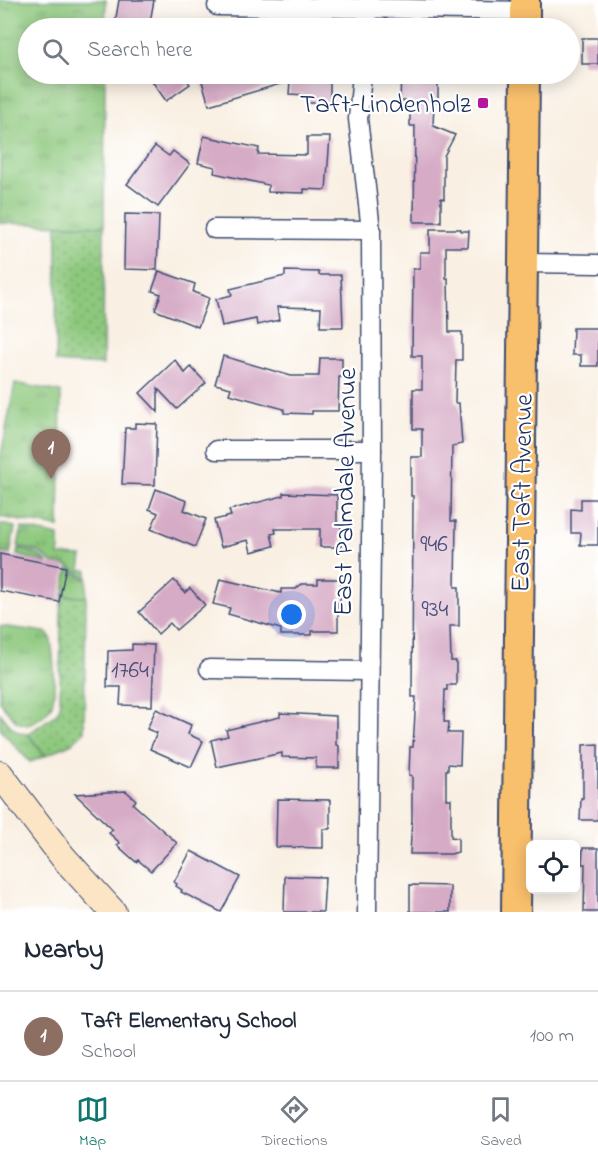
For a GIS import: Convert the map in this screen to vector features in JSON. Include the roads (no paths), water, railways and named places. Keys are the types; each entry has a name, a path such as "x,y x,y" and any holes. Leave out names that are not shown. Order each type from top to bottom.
{"main road":[{"name":"East Taft Avenue","path":"516,912 525,84"}],"street":[{"path":"217,6 368,4 525,13"},
{"name":"East Palmdale Avenue","path":"361,84 358,118 371,230 372,450 367,912"},
{"path":"214,229 371,230"},
{"path":"523,263 598,264"},
{"path":"216,450 372,450"},
{"path":"209,669 369,671"},
{"path":"0,774 63,857 113,912"}],"place":[{"name":"Taft-Lindenholz","path":"483,103"},
{"name":"Taft Elementary School","path":"51,479"}]}
